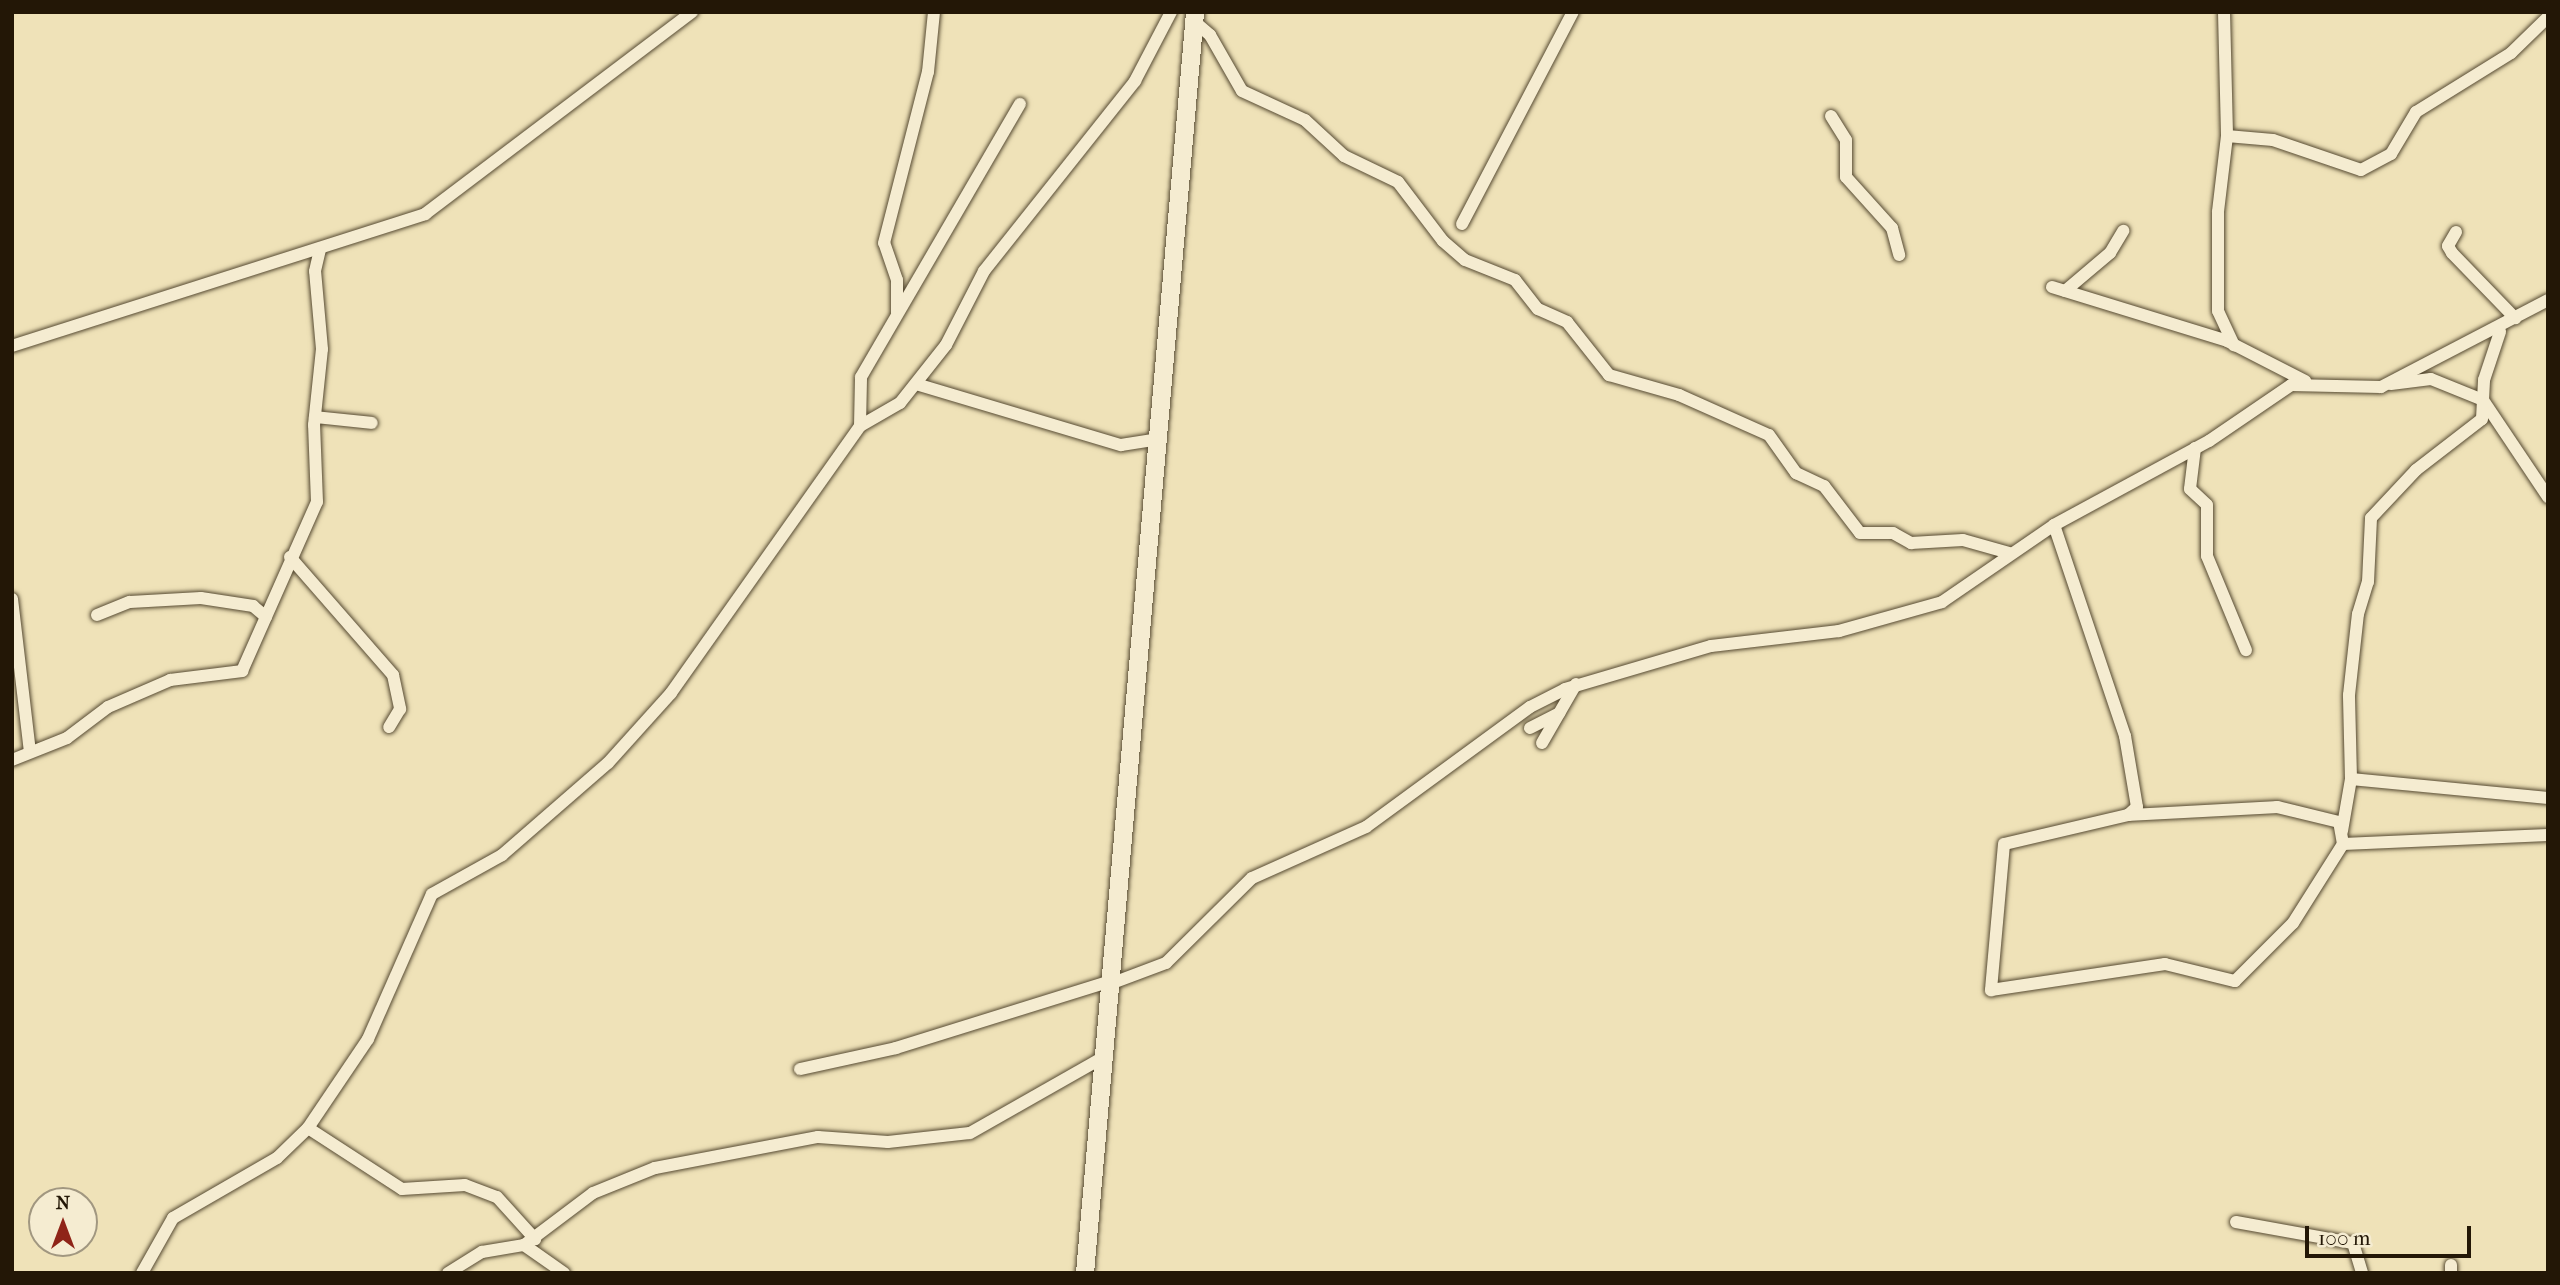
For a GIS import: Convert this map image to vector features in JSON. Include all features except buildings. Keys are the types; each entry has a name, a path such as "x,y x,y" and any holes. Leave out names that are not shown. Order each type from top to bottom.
{"street":[{"path":"12,346 425,214 692,12"},
{"path":"897,313 897,281 884,243 928,72 934,12"},
{"path":"142,1273 173,1218 277,1158 309,1128 368,1040 427,901 486,868 608,763 671,692 860,426 895,407 916,384 1000,248 1036,213 1056,176 1135,81 1171,12"},
{"path":"1462,224 1573,12"},
{"path":"2224,12 2227,136 2218,212 2218,311 2234,345"},
{"path":"1085,1273 1195,17"},
{"path":"1195,17 1210,35 1242,91 1304,120 1344,156 1398,182 1443,241 1465,260 1515,280 1538,309 1567,322 1609,375 1679,395 1769,435 1796,473 1824,486 1860,533 1893,533 1911,543 1963,541 2009,553"},
{"path":"2227,136 2273,140 2361,170 2391,154 2416,112 2497,63 2548,17"},
{"path":"860,426 858,384 1020,104"},
{"path":"1831,116 1846,140 1846,177 1892,228 1899,256"},
{"path":"2065,291 2110,253 2123,231"},
{"path":"2456,232 2448,246 2452,253 2515,318"},
{"path":"12,760 170,680 238,674 317,502 315,417 321,370 315,271 320,249"},
{"path":"2052,287 2234,345 2305,381 2391,384 2431,379 2483,400 2548,497"},
{"path":"2391,384 2435,354 2502,328 2548,300"},
{"path":"2342,838 2339,822 2262,806 2211,815 2128,815 2004,844 1991,990 2165,964 2235,981 2293,923 2342,838 2351,779 2349,695 2358,614 2368,582 2371,518 2425,461 2473,431 2483,400 2493,342 2502,328"},
{"path":"800,1069 896,1048 1166,963 1252,878 1366,827 1530,707 1576,684 1711,646 1839,631 1942,602 2009,553 2054,525 2195,448 2305,381"},
{"path":"916,384 1121,445 1158,439"},
{"path":"315,417 372,423"},
{"path":"2195,448 2190,489 2207,505 2207,556 2246,650"},
{"path":"2054,525 2125,736 2137,807 2128,815"},
{"path":"290,557 393,675 400,709 389,727"},
{"path":"97,615 141,601 201,598 253,606 272,600"},
{"path":"12,599 30,752"},
{"path":"253,606 266,617"},
{"path":"1542,743 1576,684"},
{"path":"1530,728 1559,713"},
{"path":"2351,779 2548,798"},
{"path":"2342,838 2548,835"},
{"path":"448,1273 482,1252 530,1242 593,1193 678,1162 818,1137 888,1142 970,1133 1104,1057"},
{"path":"309,1128 402,1189 466,1185 497,1197 530,1242 564,1273"},
{"path":"2236,1222 2353,1244 2362,1273"}]}
